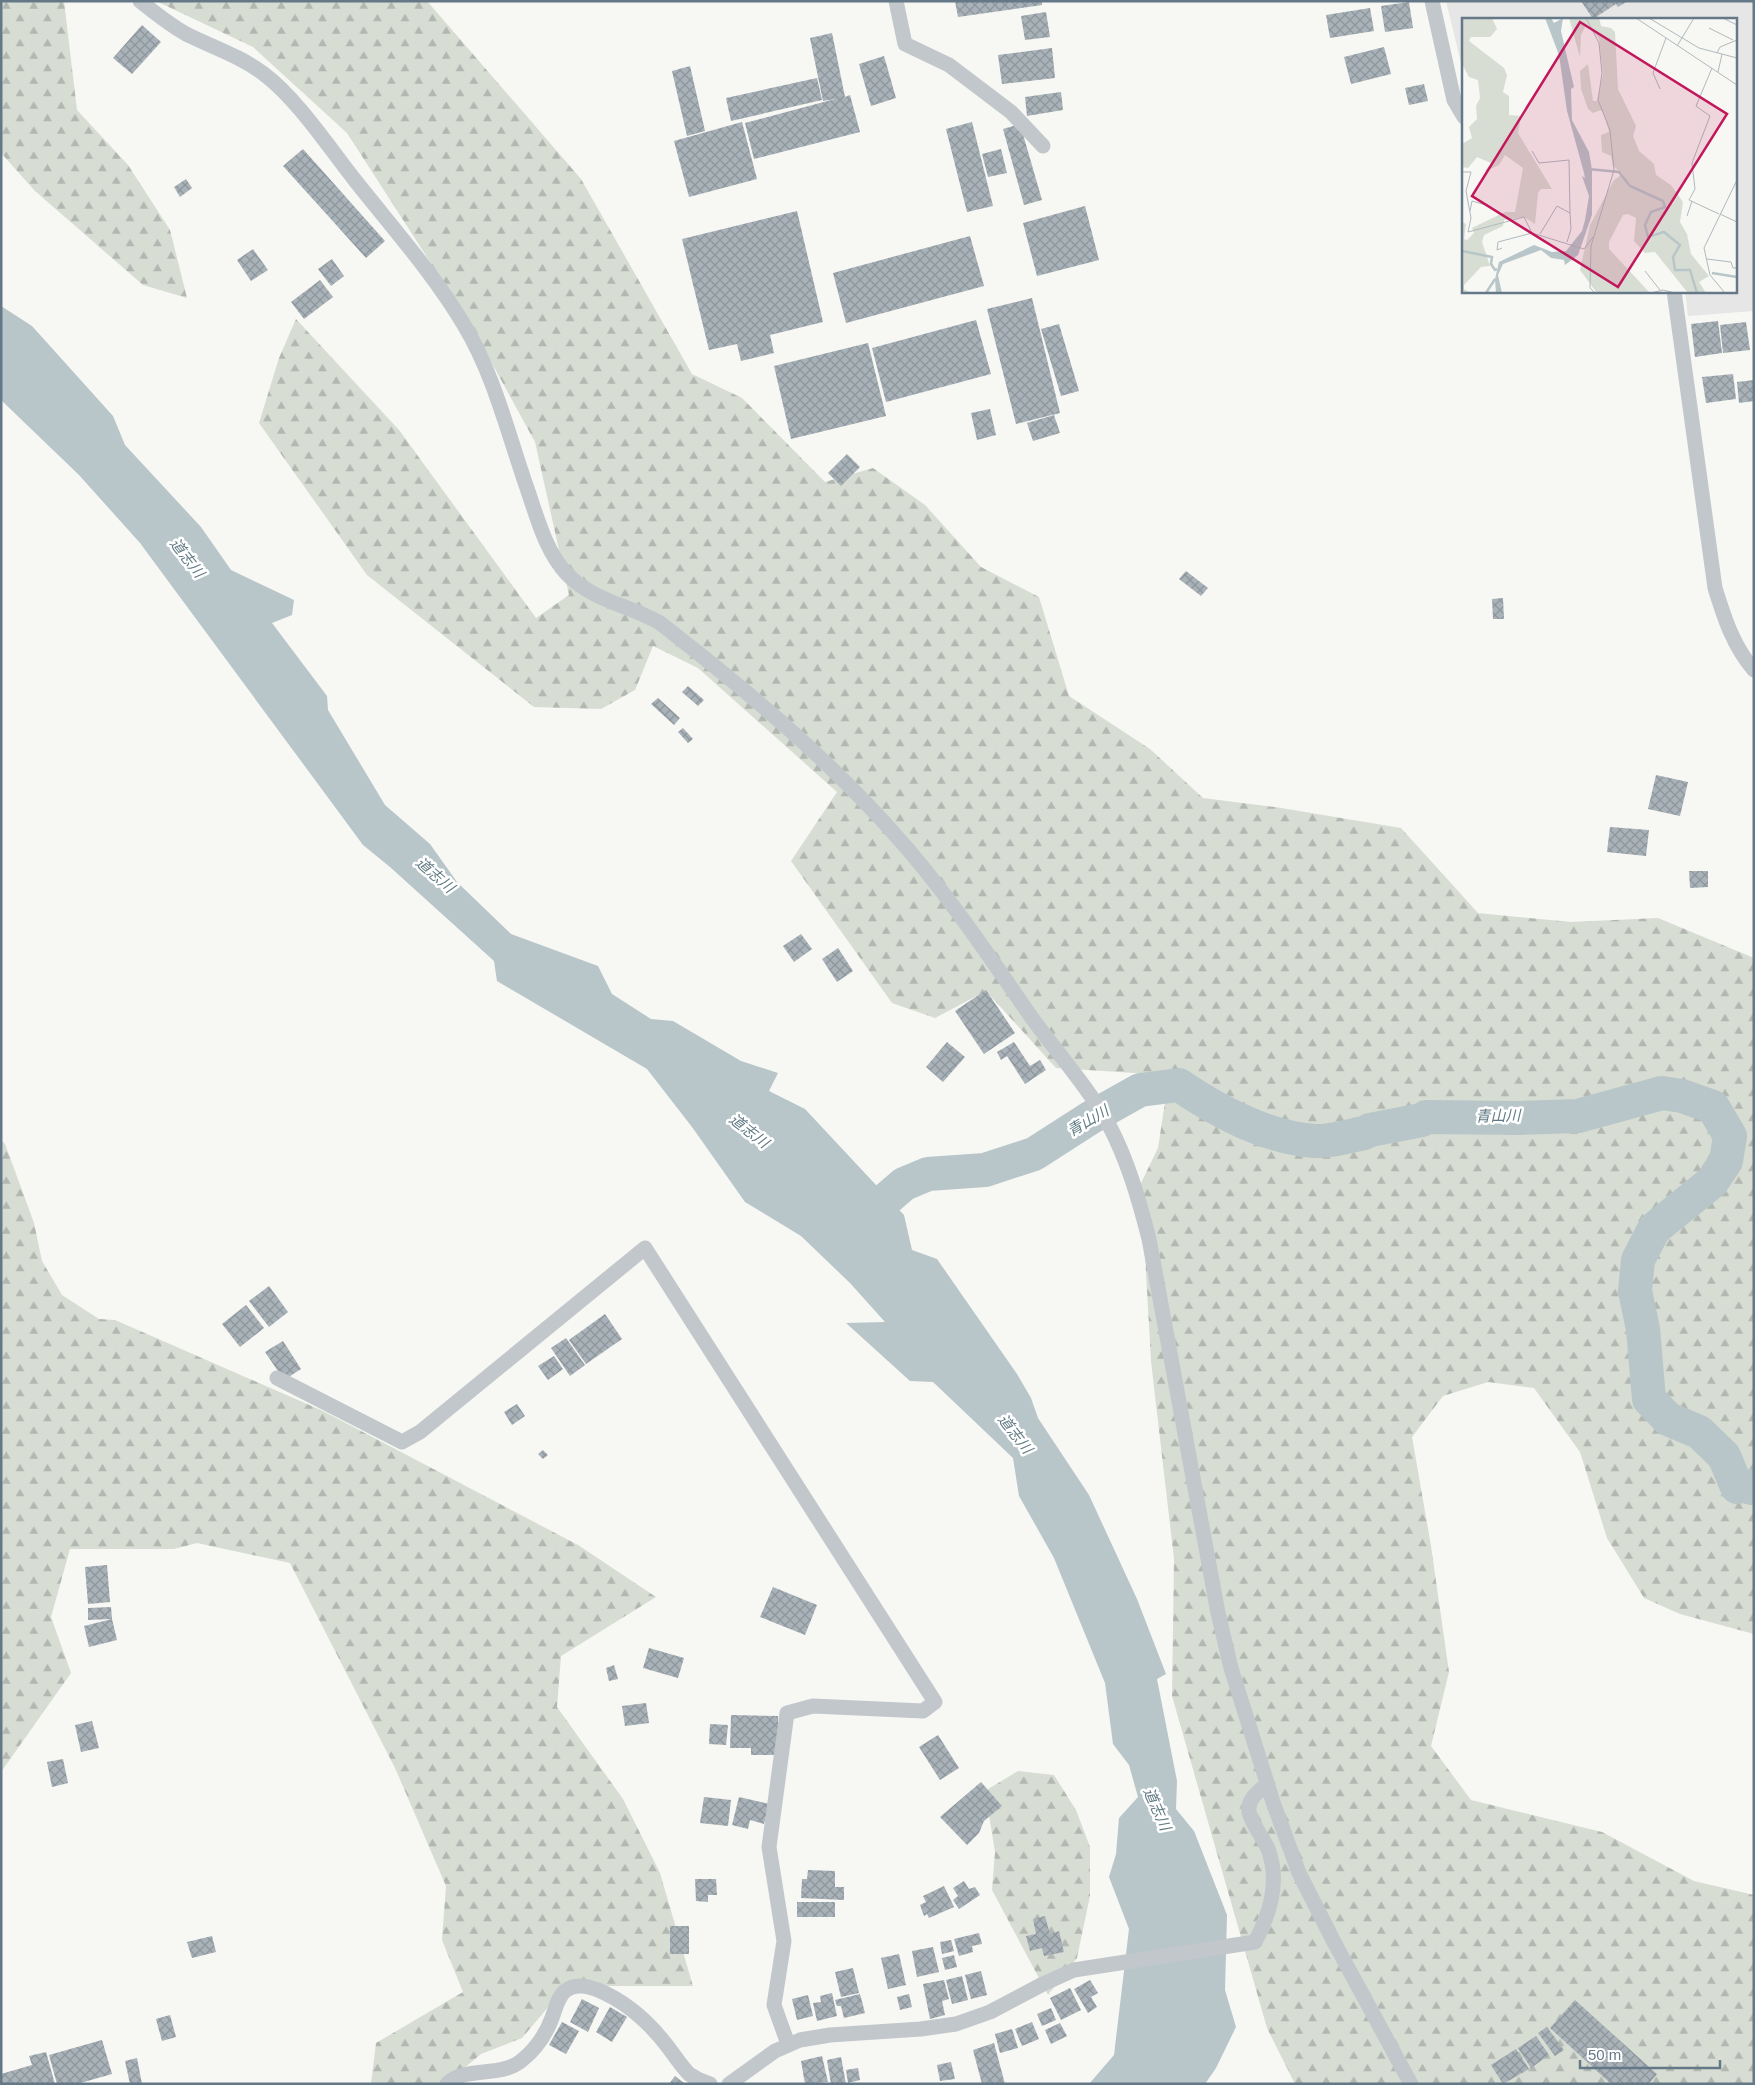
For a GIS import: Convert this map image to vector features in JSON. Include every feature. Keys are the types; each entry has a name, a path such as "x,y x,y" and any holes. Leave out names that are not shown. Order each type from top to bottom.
{"street":[{"path":"140,1 171,25 250,65 274,82 303,114 425,270 464,324 476,346 498,401 542,531 558,562 567,574 596,596 646,616 660,624 777,717 834,771 891,830 937,886 1087,1090 1108,1124 1132,1180 1149,1239 1224,1641 1267,1784 1299,1873 1411,2084"},
{"path":"896,1 905,44 949,65 1011,112 1043,146"},
{"path":"1432,1 1454,100 1462,114"},
{"path":"1674,292 1715,588 1734,642 1754,670"},
{"path":"277,1378 402,1442 420,1432 645,1248 935,1702 923,1711 813,1706 787,1713 769,1847 784,1942 774,2005 788,2044"},
{"path":"729,2084 775,2051 788,2044 830,2035 921,2029 956,2024 990,2012 1074,1970 1255,1942 1268,1913 1274,1879 1271,1858 1249,1812 1250,1803 1255,1794 1267,1784"},
{"path":"447,2084 451,2079 461,2076 497,2072 519,2063 539,2043 553,2017 560,1996 576,1986 587,1986 600,1991 639,2014 690,2074 710,2084"}],"shaded area":[{"path":"1446,1 1754,1 1754,311 1688,316 1685,292 1738,292 1738,18 1462,18 1462,67"}],"green space":[{"path":"1,1 64,1 77,110 128,165 170,230 187,298 143,285 35,191 1,153"},
{"path":"156,1 427,1 581,179 692,374 742,398 825,482 873,468 925,505 981,567 1039,597 1069,696 1150,749 1203,798 1275,807 1401,828 1478,913 1571,922 1658,918 1754,958 1754,1634 1680,1614 1644,1598 1607,1538 1580,1452 1534,1388 1488,1382 1443,1396 1412,1437 1431,1546 1449,1672 1431,1746 1471,1800 1602,1832 1694,1881 1754,1895 1754,2084 1295,2084 1267,2028 1172,1696 1174,1559 1151,1361 1141,1183 1158,1148 1165,1102 1197,1077 1056,1068 986,991 935,1018 892,1003 791,861 837,792 698,668 653,646 635,690 601,709 534,707 367,575 259,423 279,358 296,319 399,430 536,618 569,595 535,442 472,327 347,133 253,47"},
{"path":"1,1140 5,1144 34,1223 42,1261 62,1295 99,1319 115,1320 323,1411 578,1545 656,1597 561,1656 557,1707 623,1799 660,1873 693,1986 566,1986 522,2038 481,2054 445,2084 371,2084 376,2043 463,1992 442,1940 446,1886 395,1768 290,1563 197,1543 174,1549 70,1549 51,1617 71,1673 1,1772"},
{"path":"1018,1771 1054,1775 1076,1810 1090,1847 1090,1896 1077,1958 1048,1995 992,1890 995,1852 985,1791"}],"water":[{"name":"道志川","path":"1,306 32,326 113,416 125,445 201,527 231,570 294,600 292,615 272,623 327,696 328,710 385,805 430,844 457,882 511,934 598,966 612,994 651,1019 673,1021 741,1061 778,1073 769,1091 805,1109 904,1215 912,1250 937,1259 1017,1374 1031,1398 1038,1418 1089,1495 1137,1599 1166,1674 1157,1679 1177,1781 1176,1809 1194,1831 1227,1915 1225,1990 1236,2027 1216,2068 1205,2084 1089,2084 1114,2055 1129,1929 1109,1877 1116,1854 1119,1818 1138,1797 1129,1765 1113,1744 1105,1683 1054,1558 1019,1496 1013,1458 933,1382 910,1381 846,1323 885,1322 850,1283 801,1236 745,1202 692,1127 647,1069 497,981 494,961 363,845 140,543 79,475 1,400"}],"building":[{"path":"955,1 1042,1 1042,5 958,17"},
{"path":"1581,1 1628,1 1618,7 1616,4 1592,18"},
{"path":"1409,2 1413,28 1385,32 1381,6"},
{"path":"1370,8 1374,31 1330,38 1326,15"},
{"path":"1046,12 1050,37 1025,40 1021,16"},
{"path":"142,25 161,42 132,74 113,58"},
{"path":"832,33 845,97 850,95 860,132 754,159 745,123 835,99 823,101 810,38"},
{"path":"1384,47 1391,74 1351,84 1344,57"},
{"path":"1052,48 1055,78 1002,84 998,55"},
{"path":"884,56 896,98 871,106 859,64"},
{"path":"690,66 705,131 687,136 672,71"},
{"path":"817,78 822,100 731,121 726,98"},
{"path":"1424,84 1428,101 1409,105 1405,88"},
{"path":"1061,92 1063,110 1027,116 1025,97"},
{"path":"742,122 757,179 689,197 674,141"},
{"path":"972,122 993,206 967,212 946,129"},
{"path":"1020,124 1042,200 1024,205 1003,129"},
{"path":"303,149 385,241 366,258 283,166"},
{"path":"1001,149 1007,173 988,177 982,154"},
{"path":"186,179 192,188 180,197 174,187"},
{"path":"1085,206 1099,260 1037,276 1023,223"},
{"path":"797,211 823,322 770,335 774,353 741,361 737,344 709,350 682,239"},
{"path":"970,236 984,286 846,323 833,273"},
{"path":"253,249 268,270 251,281 237,260"},
{"path":"332,259 344,276 331,286 318,269"},
{"path":"320,280 333,297 304,319 291,302"},
{"path":"1032,298 1060,413 1016,424 987,309"},
{"path":"976,320 991,374 886,402 872,348"},
{"path":"1718,321 1722,353 1695,357 1691,324"},
{"path":"1746,322 1750,350 1723,353 1720,325"},
{"path":"1059,324 1079,391 1061,396 1041,329"},
{"path":"868,343 886,416 791,439 774,366"},
{"path":"1733,374 1736,399 1706,403 1702,377"},
{"path":"1754,380 1754,401 1739,403 1737,382"},
{"path":"990,409 996,435 977,440 971,413"},
{"path":"1054,415 1060,433 1033,441 1027,423"},
{"path":"847,454 860,467 841,486 828,473"},
{"path":"1186,571 1208,588 1201,596 1179,579"},
{"path":"1503,598 1504,619 1493,619 1492,599"},
{"path":"688,686 704,700 698,706 682,692"},
{"path":"658,698 680,718 674,725 651,704"},
{"path":"683,728 693,739 688,743 678,732"},
{"path":"1656,775 1688,782 1680,816 1648,809"},
{"path":"1610,827 1649,830 1646,856 1607,852"},
{"path":"1689,871 1708,871 1708,887 1690,888"},
{"path":"801,934 812,949 794,962 783,946"},
{"path":"838,948 853,971 837,982 822,959"},
{"path":"986,990 1015,1033 984,1054 955,1011"},
{"path":"947,1042 965,1057 943,1082 926,1067"},
{"path":"1014,1042 1030,1066 1040,1060 1046,1070 1025,1084 1007,1056 1001,1060 997,1052"},
{"path":"269,1286 288,1312 269,1327 249,1301"},
{"path":"246,1305 264,1328 240,1347 222,1324"},
{"path":"605,1314 622,1339 586,1364 569,1340"},
{"path":"566,1338 585,1365 570,1376 551,1348"},
{"path":"283,1341 301,1369 284,1380 265,1352"},
{"path":"554,1356 563,1369 548,1380 538,1366"},
{"path":"517,1404 525,1416 512,1425 504,1412"},
{"path":"543,1450 548,1455 543,1459 538,1454"},
{"path":"107,1565 110,1602 88,1604 85,1567"},
{"path":"773,1587 817,1605 805,1635 760,1617"},
{"path":"111,1607 112,1619 88,1620 88,1608"},
{"path":"112,1619 117,1640 89,1647 84,1626"},
{"path":"649,1648 684,1658 678,1678 643,1668"},
{"path":"614,1665 618,1679 609,1681 606,1668"},
{"path":"646,1703 649,1723 625,1726 622,1706"},
{"path":"731,1715 778,1716 778,1755 751,1755 751,1748 730,1748"},
{"path":"92,1721 99,1748 81,1752 75,1725"},
{"path":"710,1724 728,1725 726,1745 709,1744"},
{"path":"938,1735 959,1768 940,1780 919,1747"},
{"path":"63,1759 68,1783 52,1787 47,1762"},
{"path":"981,1782 1002,1806 984,1821 979,1833 967,1845 940,1817"},
{"path":"704,1797 731,1800 728,1826 700,1823"},
{"path":"739,1797 769,1804 764,1824 750,1820 748,1829 732,1825"},
{"path":"808,1870 835,1871 835,1887 844,1887 844,1900 801,1898 802,1879 807,1879"},
{"path":"695,1879 716,1879 717,1895 708,1895 708,1902 696,1901"},
{"path":"964,1881 969,1889 975,1887 980,1895 959,1909 953,1900 958,1896 953,1888"},
{"path":"944,1886 954,1907 929,1918 927,1914 924,1916 920,1905 926,1902 923,1896"},
{"path":"797,1902 835,1902 835,1917 797,1917"},
{"path":"1045,1916 1050,1934 1059,1931 1064,1952 1044,1956 1042,1948 1030,1951 1026,1936 1036,1934 1033,1919"},
{"path":"670,1926 689,1926 689,1954 670,1954"},
{"path":"979,1933 982,1944 972,1946 973,1952 959,1956 954,1939"},
{"path":"212,1936 216,1952 192,1958 187,1942"},
{"path":"951,1940 954,1951 942,1954 940,1942"},
{"path":"933,1947 939,1972 917,1977 912,1951"},
{"path":"899,1954 906,1985 888,1989 881,1958"},
{"path":"954,1955 957,1967 945,1970 942,1958"},
{"path":"853,1968 859,1993 841,1997 835,1972"},
{"path":"981,1971 987,1995 971,1999 965,1975"},
{"path":"962,1976 968,2000 952,2004 946,1980"},
{"path":"944,1980 949,1999 942,2001 945,2015 930,2019 923,1984"},
{"path":"1090,1980 1098,1993 1091,1997 1097,2007 1088,2013 1074,1989"},
{"path":"1070,1988 1081,2010 1061,2020 1050,1998"},
{"path":"832,1993 837,2016 817,2021 813,2003 821,2002 820,1996"},
{"path":"860,1994 865,2013 844,2018 841,2006 837,2006 835,2000"},
{"path":"909,1994 912,2007 900,2010 897,1997"},
{"path":"808,1995 813,2016 797,2020 792,1999"},
{"path":"582,1999 599,2008 588,2032 570,2022"},
{"path":"1575,2000 1657,2074 1649,2084 1611,2084 1550,2028"},
{"path":"610,2007 627,2017 612,2042 596,2032"},
{"path":"1051,2008 1056,2020 1042,2026 1037,2014"},
{"path":"170,2015 176,2037 162,2041 156,2019"},
{"path":"562,2022 579,2031 566,2054 549,2045"},
{"path":"1032,2022 1039,2039 1022,2046 1015,2029"},
{"path":"1060,2023 1067,2036 1051,2044 1045,2030"},
{"path":"1547,2027 1564,2050 1555,2056 1538,2033"},
{"path":"1012,2029 1018,2048 1000,2053 995,2034"},
{"path":"1536,2036 1549,2055 1531,2068 1518,2048"},
{"path":"102,2040 112,2074 77,2084 57,2084 49,2055"},
{"path":"994,2043 1005,2084 982,2084 973,2050"},
{"path":"1516,2049 1529,2069 1503,2084 1491,2065"},
{"path":"46,2052 55,2084 1,2084 1,2074 32,2065 29,2056"},
{"path":"822,2056 828,2082 805,2084 801,2061"},
{"path":"841,2057 846,2084 831,2084 827,2060"},
{"path":"137,2058 142,2084 130,2084 125,2061"},
{"path":"951,2062 955,2079 940,2081 937,2065"},
{"path":"858,2068 860,2080 848,2083 846,2070"},
{"path":"675,2076 685,2084 669,2084"}],"waterway":[{"name":"青山川","path":"854,1227 904,1184 928,1174 985,1170 1034,1154 1090,1118 1140,1090 1179,1085 1210,1105 1243,1122 1296,1139 1314,1141 1326,1141 1364,1133 1370,1130 1422,1120 1426,1117 1520,1118 1578,1116 1662,1093 1682,1096 1713,1107 1730,1136 1726,1161 1712,1182 1654,1229 1638,1260 1635,1291 1643,1329 1649,1399 1668,1419 1699,1432 1724,1456 1737,1487 1740,1485 1752,1488 1754,1486"}]}
